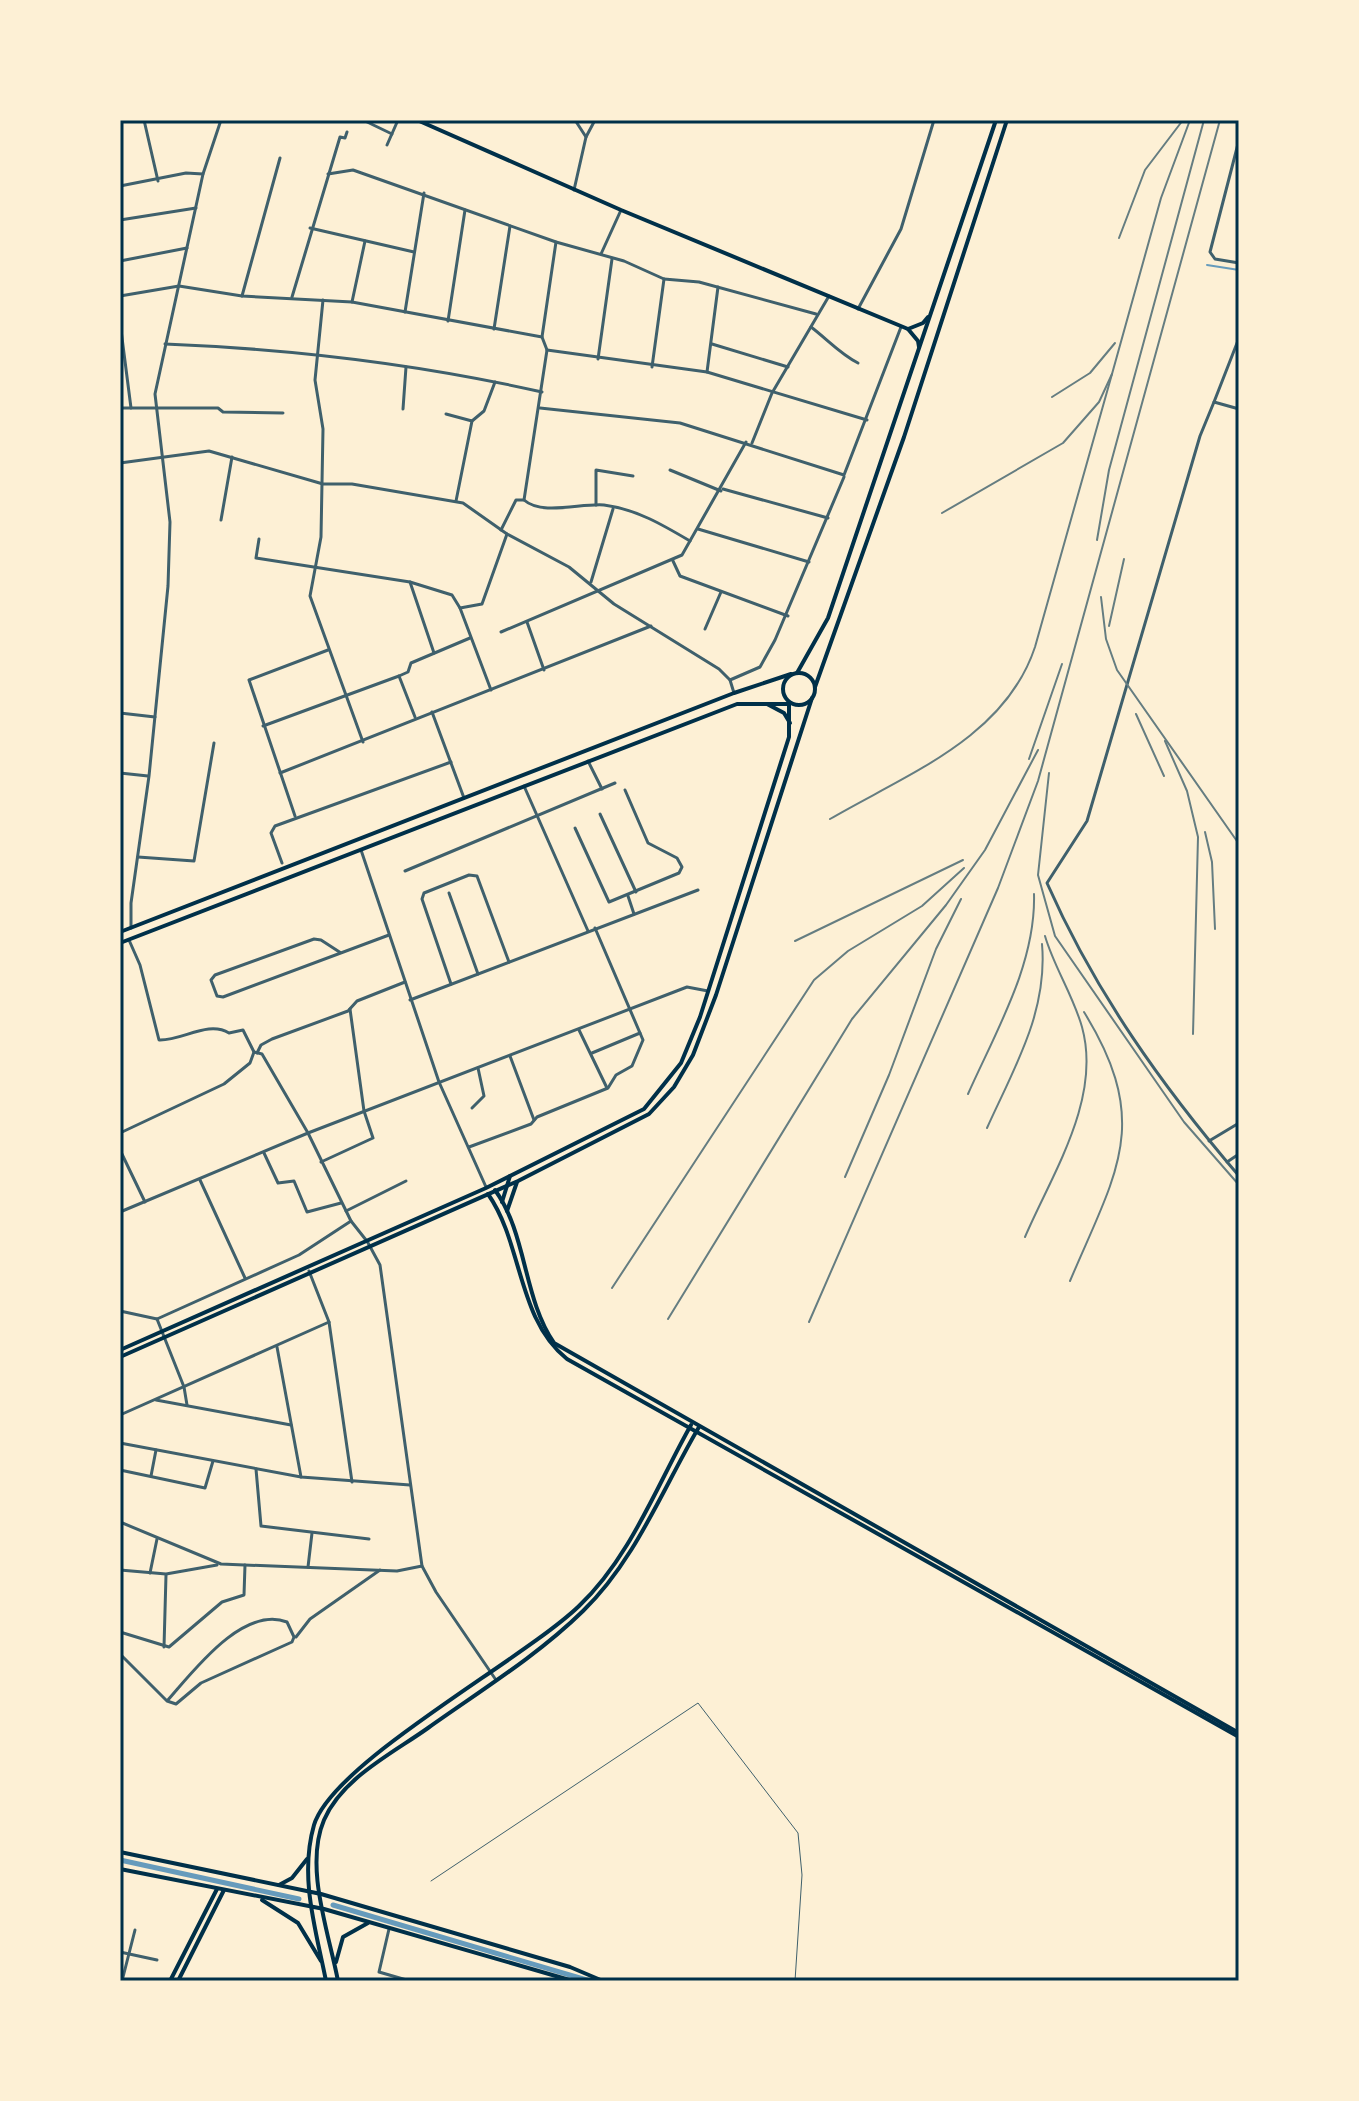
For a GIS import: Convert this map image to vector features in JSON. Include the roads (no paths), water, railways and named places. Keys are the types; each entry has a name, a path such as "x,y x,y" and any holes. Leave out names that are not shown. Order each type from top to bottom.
{"main road":[{"path":"417,120 574,190 908,329 918,341 919,350"},
{"path":"120,1357 487,1191 514,1172 644,1109 681,1063 710,991 790,723 789,704 782,689 822,632 996,120"},
{"path":"120,1350 366,1240 518,1181 649,1114 674,1087 693,1055 716,995 743,903 815,687 904,437 1007,120"},
{"path":"975,185 985,188"},
{"path":"908,329 923,323 932,312"},
{"path":"833,580 837,592"},
{"path":"120,932 734,693 794,674 809,676 815,687"},
{"path":"120,943 737,704 803,705 812,698"},
{"path":"761,702 784,713 790,723"},
{"path":"737,901 743,903"},
{"path":"502,1203 506,1186 514,1172"},
{"path":"504,1213 518,1181"},
{"path":"496,1190 539,1314 554,1343 691,1425 1239,1735"},
{"path":"487,1191 504,1213"},
{"path":"326,1981 311,1907 309,1857 315,1824 337,1786 567,1617 597,1586 621,1552 691,1425"},
{"path":"338,1981 317,1863 319,1835 339,1797 373,1766 565,1628 615,1573 698,1429"},
{"path":"120,1852 321,1894 590,1973 603,1981"},
{"path":"278,1885 292,1878 309,1857"},
{"path":"120,1869 324,1909 573,1981"},
{"path":"170,1981 217,1889"},
{"path":"178,1981 224,1890"},
{"path":"256,1897 298,1923 309,1936 323,1967"},
{"path":"335,1968 343,1937 360,1924 369,1922"}],"street":[{"path":"144,120 158,181"},
{"path":"131,928 155,717 170,522 155,407 165,344 203,174 221,120"},
{"path":"363,120 392,134"},
{"path":"387,145 398,120"},
{"path":"575,120 586,137"},
{"path":"574,190 586,137 595,120"},
{"path":"858,309 901,229 934,120"},
{"path":"292,297 310,228 340,137 345,138 347,132"},
{"path":"1239,140 1210,252 1215,259 1239,263"},
{"path":"242,296 280,158"},
{"path":"328,174 353,170 556,242 613,258 664,279 718,287 816,314"},
{"path":"120,186 158,181 186,173 203,174"},
{"path":"405,312 424,193"},
{"path":"120,220 196,208"},
{"path":"448,321 466,208"},
{"path":"601,255 621,210"},
{"path":"494,329 510,225"},
{"path":"310,228 414,252"},
{"path":"352,302 365,241"},
{"path":"524,500 542,392 547,350 542,337 556,242"},
{"path":"120,261 187,248"},
{"path":"598,359 613,258"},
{"path":"652,367 664,279"},
{"path":"120,296 179,286 242,296 352,302 542,337"},
{"path":"707,372 712,344 713,299 718,287"},
{"path":"752,443 772,393 829,296"},
{"path":"323,300 315,380 323,429 321,537 310,596 363,742"},
{"path":"811,327 834,344 843,356 858,363"},
{"path":"730,680 760,667 788,616 901,327"},
{"path":"121,330 131,408"},
{"path":"1239,338 1200,436 1087,821 1047,883 1097,985 1137,1047 1239,1176"},
{"path":"165,344 318,356 406,367 542,392"},
{"path":"712,344 788,367"},
{"path":"547,350 652,367 707,372 867,420"},
{"path":"403,409 406,367"},
{"path":"456,501 472,421 488,404 495,381"},
{"path":"1214,402 1239,409"},
{"path":"120,408 283,413"},
{"path":"540,408 680,423 752,443 844,475"},
{"path":"446,414 472,421"},
{"path":"501,632 682,555 746,442"},
{"path":"120,463 209,451 323,484 352,484 456,501 591,582 614,604 693,651 730,680 734,693"},
{"path":"221,520 232,457"},
{"path":"596,505 596,470 633,476"},
{"path":"670,470 721,490 828,518"},
{"path":"501,530 516,500 524,500 527,504 549,508 596,505 635,512 690,541"},
{"path":"591,582 613,507"},
{"path":"698,529 809,562"},
{"path":"460,608 482,604 507,534"},
{"path":"259,539 256,558 410,582 452,595 460,608 491,690"},
{"path":"672,560 680,576 788,616"},
{"path":"410,582 434,653"},
{"path":"705,629 721,591"},
{"path":"527,622 544,670"},
{"path":"280,773 651,626"},
{"path":"263,726 399,676 408,672 411,663 470,638"},
{"path":"295,816 249,680 328,650"},
{"path":"399,676 416,718"},
{"path":"432,712 464,798"},
{"path":"120,713 155,717"},
{"path":"137,857 194,861 214,743"},
{"path":"588,761 602,789"},
{"path":"282,863 271,829 295,816 451,762"},
{"path":"120,773 149,776"},
{"path":"405,871 615,783"},
{"path":"524,786 588,931"},
{"path":"575,828 607,899 614,902 679,873 682,867 677,858 648,843 625,790"},
{"path":"600,814 636,892"},
{"path":"361,850 439,1082 487,1191"},
{"path":"451,984 422,899 424,893 469,875 477,876 509,962"},
{"path":"410,1000 698,890"},
{"path":"449,893 478,974"},
{"path":"628,896 634,914"},
{"path":"468,1147 608,1088 616,1075 632,1066 643,1040 595,928"},
{"path":"341,953 314,939 215,975 211,980 220,998 341,953 389,935"},
{"path":"128,939 140,965 159,1040 206,1029 223,1029 229,1033 243,1030 255,1052 262,1054 308,1133 351,1221 370,1245 381,1268 422,1566 436,1592 496,1680"},
{"path":"120,1133 224,1084 250,1063 261,1045 272,1039 350,1009 357,1001 405,982"},
{"path":"120,1212 308,1133 687,987 710,991"},
{"path":"321,1162 373,1138 364,1111 350,1009"},
{"path":"579,1030 608,1088"},
{"path":"590,1053 640,1033"},
{"path":"510,1056 534,1120"},
{"path":"472,1108 484,1096 478,1068"},
{"path":"1209,1141 1239,1123"},
{"path":"120,1150 145,1202"},
{"path":"264,1153 278,1183 294,1181 307,1212 341,1203"},
{"path":"1227,1162 1239,1154"},
{"path":"200,1180 245,1278"},
{"path":"346,1211 406,1181"},
{"path":"120,1311 157,1319 299,1255 351,1221"},
{"path":"309,1271 329,1322 352,1482"},
{"path":"157,1319 184,1387 187,1405"},
{"path":"120,1415 329,1322"},
{"path":"276,1346 301,1477"},
{"path":"156,1400 291,1425"},
{"path":"120,1443 301,1477 410,1485"},
{"path":"151,1476 156,1450"},
{"path":"120,1470 205,1488 213,1461"},
{"path":"256,1469 261,1526 369,1539"},
{"path":"120,1522 221,1564"},
{"path":"308,1567 312,1533"},
{"path":"150,1573 157,1539"},
{"path":"120,1570 166,1574 221,1564 404,1571 422,1566"},
{"path":"120,1632 164,1647 176,1644 222,1602 244,1595 245,1565"},
{"path":"120,1654 167,1701 181,1701 201,1683 294,1640 310,1619 380,1570"},
{"path":"164,1647 166,1574"},
{"path":"167,1701 207,1655 234,1634 261,1622 283,1619 294,1640"},
{"path":"389,1929 379,1972 410,1981"},
{"path":"122,1981 135,1930"},
{"path":"120,1952 157,1960"}],"lane":[{"path":"431,1881 698,1703 798,1833 802,1875 795,1981"}],"waterway":[{"path":"1207,265 1239,270"},
{"path":"120,1860 299,1899"},
{"path":"333,1905 590,1981"}],"railway":[{"path":"1119,238 1145,170 1183,120"},
{"path":"942,513 1063,443 1099,402 1112,374 1161,198 1190,120"},
{"path":"1097,540 1109,470 1204,120"},
{"path":"809,1322 998,888 1038,781 1220,120"},
{"path":"1052,397 1090,373 1115,343"},
{"path":"830,819 950,750 977,730 1001,706 1021,679 1035,647 1112,374"},
{"path":"1109,626 1124,559"},
{"path":"1101,597 1106,639 1117,670 1239,844"},
{"path":"1029,759 1062,664"},
{"path":"1136,714 1164,776"},
{"path":"1165,741 1187,791 1198,837 1193,1034"},
{"path":"668,1319 852,1019 946,905 985,850 1038,750"},
{"path":"1049,773 1038,875 1055,936 1184,1122 1239,1185"},
{"path":"1205,832 1212,862 1215,929"},
{"path":"795,941 963,860"},
{"path":"612,1288 814,980 848,951 922,906 964,868"},
{"path":"968,1094 1021,971 1033,920 1034,894"},
{"path":"845,1177 889,1075 936,949 961,899"},
{"path":"1025,1237 1071,1135 1085,1081 1086,1054 1082,1027 1045,936"},
{"path":"987,1128 1018,1061 1034,1016 1040,993 1042,944"},
{"path":"1070,1281 1113,1178 1120,1148 1122,1118 1117,1086 1105,1051 1084,1012"}]}
